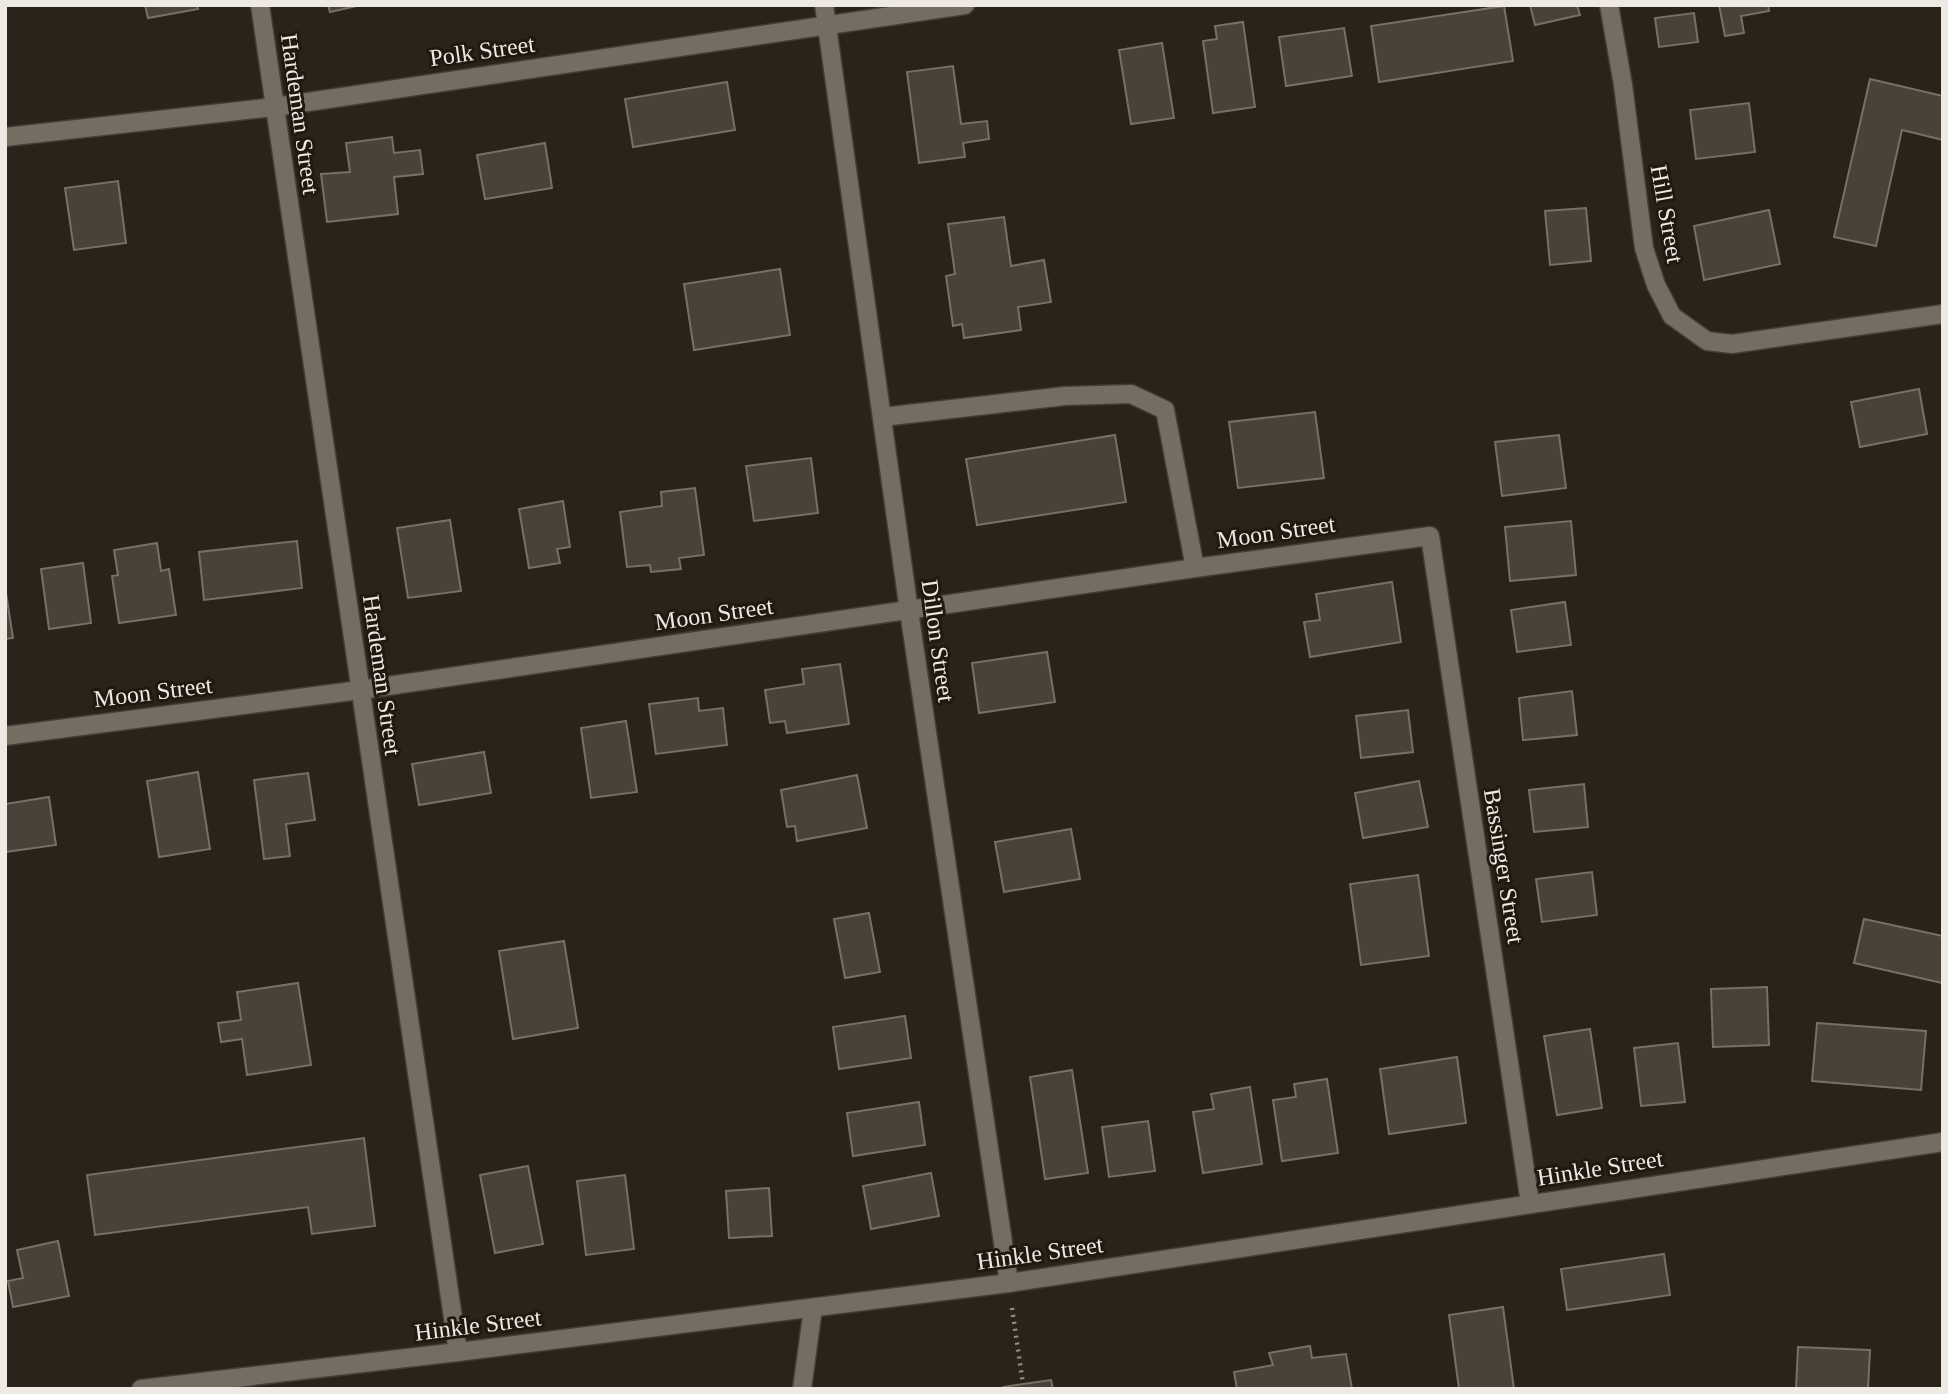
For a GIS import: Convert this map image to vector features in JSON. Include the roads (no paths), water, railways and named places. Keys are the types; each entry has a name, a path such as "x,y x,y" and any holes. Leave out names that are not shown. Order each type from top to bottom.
{"street":[{"name":"Hardeman Street","path":"260,5 458,1353"},
{"name":"Dillon Street","path":"824,5 909,611 1009,1283"},
{"name":"Polk Street","path":"5,137 274,107 965,5"},
{"name":"Hill Street","path":"1609,5 1623,85 1644,248 1656,285 1672,316 1707,341 1732,344 1943,314"},
{"path":"882,417 1065,396 1131,394 1165,410 1195,568"},
{"name":"Moon Street","path":"5,736 360,690 1430,536"},
{"name":"Bassinger Street","path":"1430,536 1530,1203"},
{"name":"Hinkle Street","path":"141,1389 458,1353 1009,1283 1943,1142"},
{"path":"802,1389 813,1308"}]}
